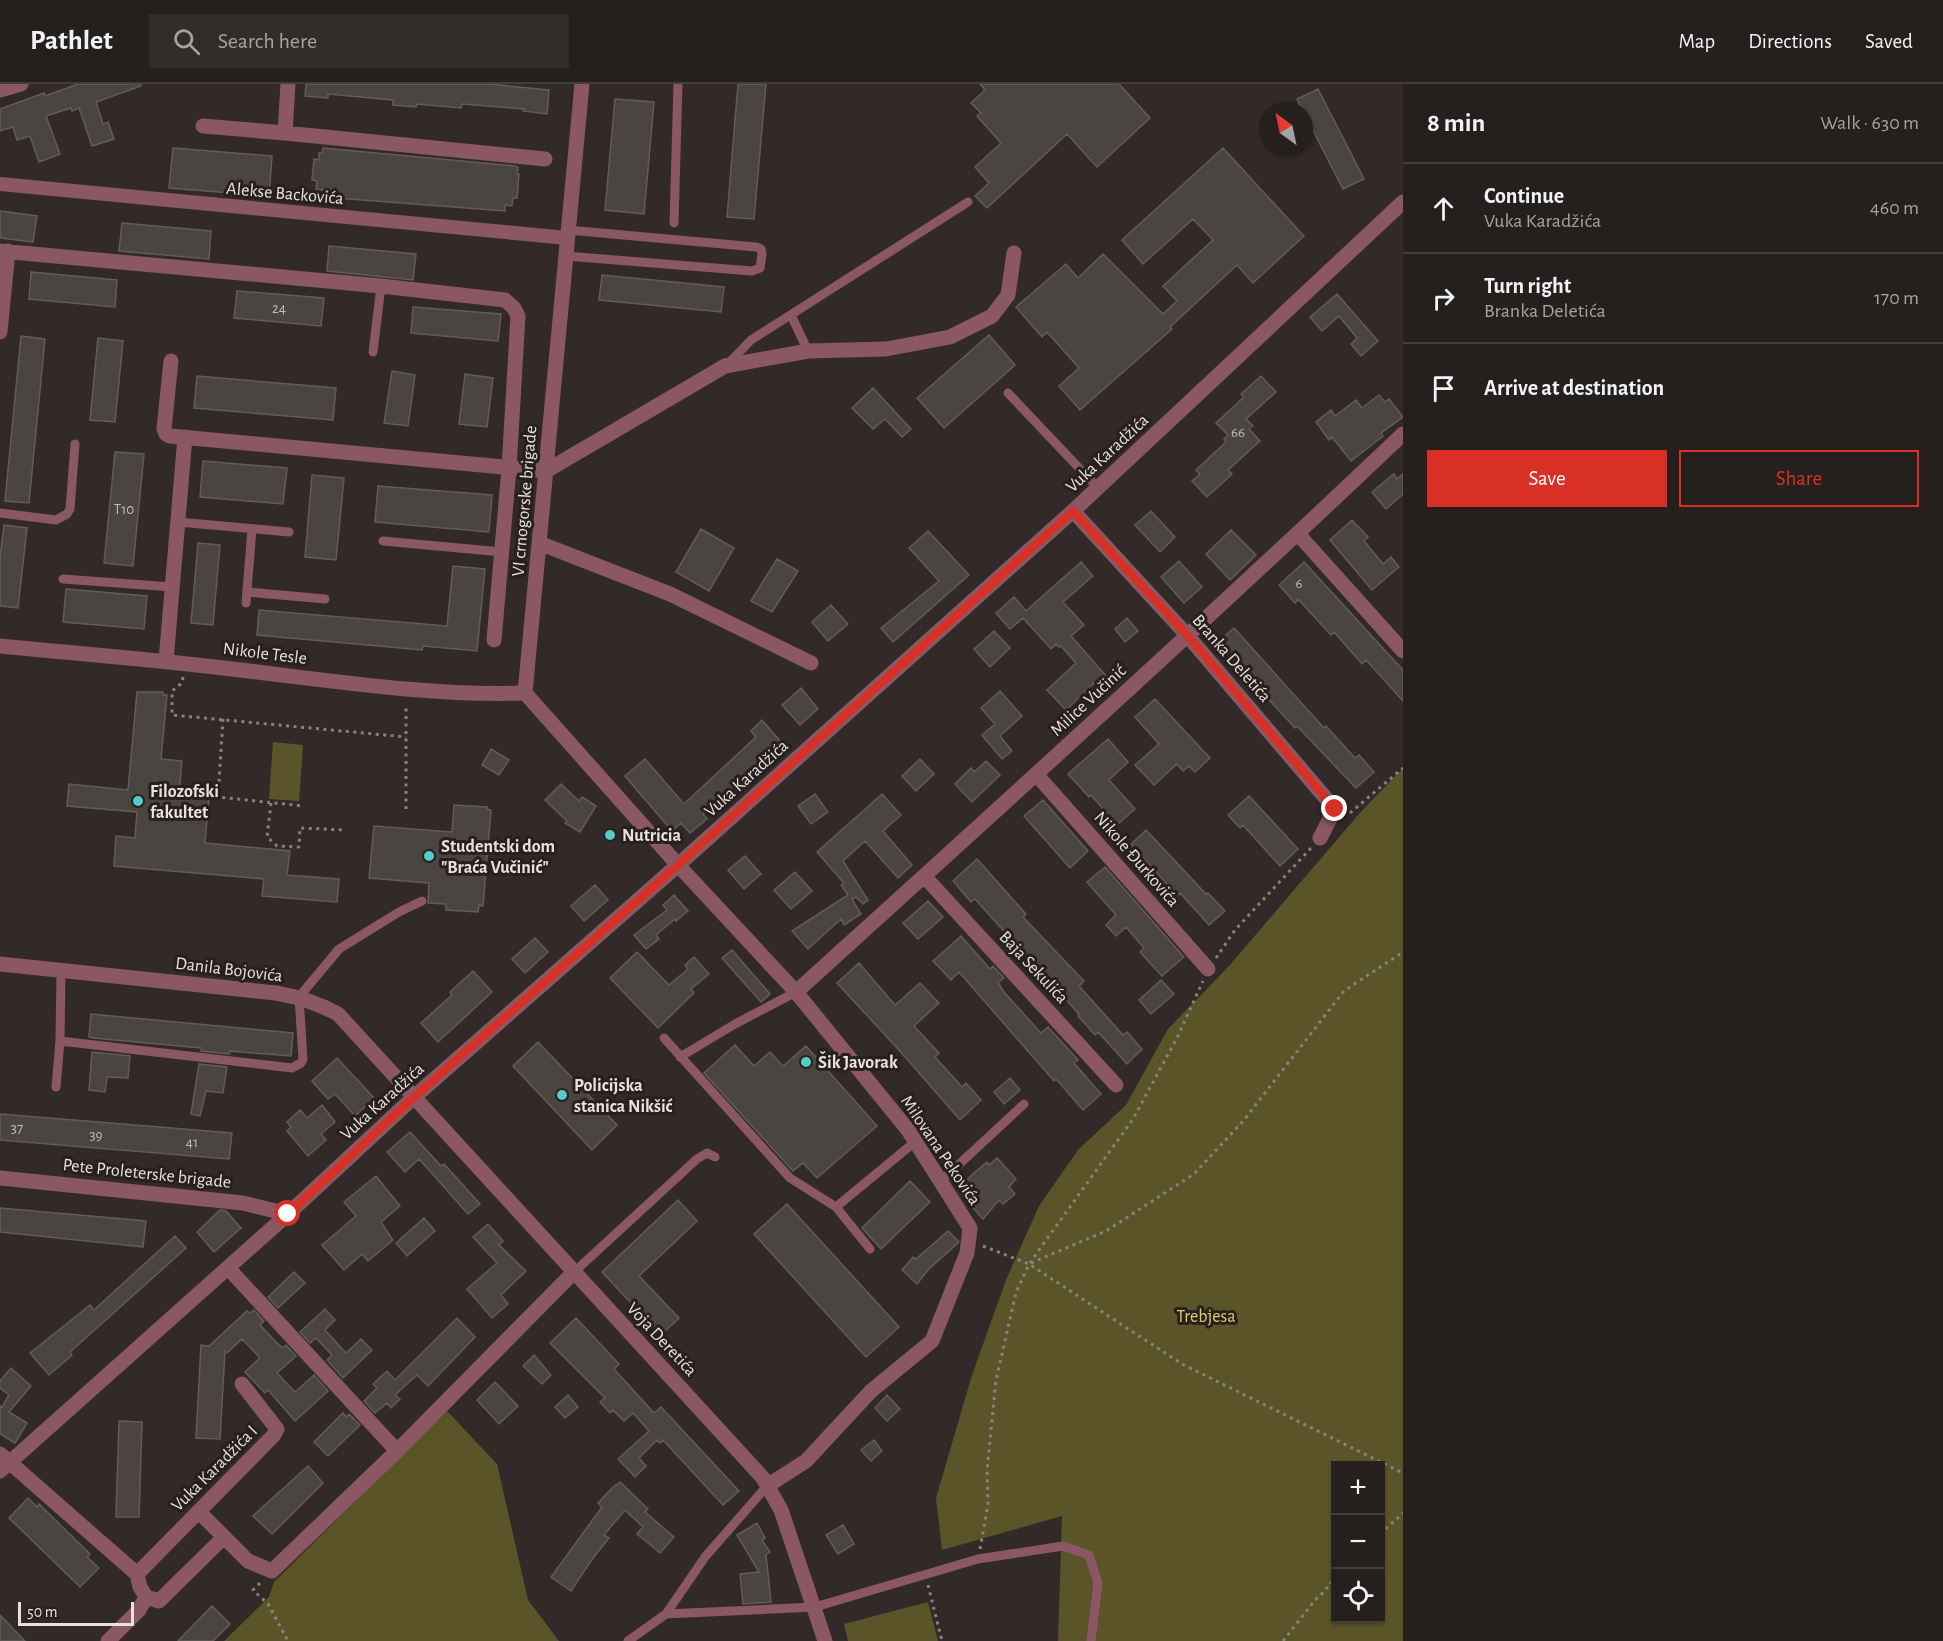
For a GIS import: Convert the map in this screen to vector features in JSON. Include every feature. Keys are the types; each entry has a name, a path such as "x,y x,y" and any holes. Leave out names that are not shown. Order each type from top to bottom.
{"street":[{"path":"0,90 21,84"},
{"path":"285,133 288,84"},
{"name":"VI crnogorske brigade","path":"525,693 582,84"},
{"path":"203,126 545,159"},
{"name":"Alekse Backovića","path":"0,184 568,234"},
{"name":"Vuka Karadžića","path":"3,1462 228,1268 413,1098 678,865 1073,511 1403,202"},
{"path":"0,332 4,251 381,286 505,300 518,315 509,468 494,640"},
{"path":"171,361 164,429 170,436 546,471 725,366 808,351 886,349 950,337 992,316 1008,295 1014,253"},
{"name":"Milice Vučinić","path":"796,992 1298,534 1403,434"},
{"path":"166,661 185,437"},
{"name":"Branka Deletića","path":"1073,511 1187,635 1335,809 1320,838"},
{"path":"1298,534 1403,651"},
{"path":"539,543 670,594 811,663"},
{"name":"Nikole Tesle","path":"0,646 185,663 407,690 490,694 525,693"},
{"path":"525,693 678,865"},
{"name":"Nikole Đurkovića","path":"1036,774 1208,969"},
{"name":"Milovana Pekovića","path":"678,865 796,992 916,1141 970,1228 970,1241"},
{"name":"Baja Sekulića","path":"924,876 1116,1084"},
{"name":"Danila Bojovića","path":"0,964 299,997 320,1004 338,1014 413,1098"},
{"name":"Voja Deretića","path":"413,1098 763,1478 781,1510 825,1641"},
{"name":"Pete Proleterske brigade","path":"0,1178 243,1203 288,1214"},
{"path":"768,1486 806,1461 871,1391 932,1341 970,1241"},
{"path":"228,1268 397,1451"},
{"path":"199,1512 248,1561 272,1571 397,1451 573,1273"},
{"name":"Vuka Karadžića I","path":"137,1574 277,1430 242,1384"},
{"path":"3,1462 137,1574 140,1587 147,1597 159,1601 224,1537"},
{"path":"116,1638 147,1597"}],"lane":[{"path":"674,223 678,84"},
{"path":"725,366 752,340 968,202"},
{"path":"566,256 752,272 760,268 762,254 761,249 756,247 568,234"},
{"path":"374,352 381,286"},
{"path":"790,315 808,351"},
{"path":"1008,393 1098,488"},
{"path":"0,513 56,520 67,514 70,509 75,444"},
{"path":"178,522 289,532"},
{"path":"246,603 252,529"},
{"path":"383,541 502,552"},
{"path":"63,579 172,588"},
{"path":"247,592 325,599"},
{"path":"60,1041 292,1068 301,1063 303,1059 299,997 339,949 399,912 422,901"},
{"path":"56,1087 60,1041 61,970"},
{"path":"680,1057 727,1028 796,992"},
{"path":"664,1038 790,1178 836,1207 870,1249"},
{"path":"941,1181 1024,1104"},
{"path":"836,1207 916,1141"},
{"path":"573,1273 697,1160 707,1153 715,1157"},
{"path":"628,1641 666,1614 705,1557 768,1486"},
{"path":"666,1614 815,1607 978,1559 1063,1546 1089,1555 1098,1583 1091,1641"}],"path":[{"path":"185,663 182,683 172,691 172,715 406,737"},
{"path":"406,809 407,690"},
{"path":"223,719 218,797 303,806"},
{"path":"1345,817 1403,768"},
{"path":"271,803 267,837 277,846 299,847 300,828 345,830"},
{"path":"978,1559 988,1504 987,1471 996,1380 1016,1293 1029,1264 1133,1119 1177,1038 1208,969 1235,930 1320,838"},
{"path":"1029,1264 1106,1231 1194,1174 1244,1120 1344,991 1403,952"},
{"path":"970,1241 1029,1264 1182,1364 1403,1473"},
{"path":"1385,1530 1403,1514"},
{"path":"272,1571 253,1590 268,1604 288,1641"},
{"path":"925,1575 942,1641"},
{"path":"1283,1641 1331,1582"}],"green space":[{"path":"273,742 303,745 299,801 269,799"},
{"name":"Trebjesa","path":"1403,768 1403,1641 1058,1641 1062,1516 942,1550 936,1498 972,1375 1006,1280 1039,1206 1078,1150 1126,1105 1168,1029 1229,966 1359,814"},
{"path":"447,1411 497,1464 528,1600 559,1641 224,1641 269,1597 274,1582"},
{"path":"928,1602 938,1641 848,1641 844,1624"}],"building":[{"path":"78,84 141,84 141,86 96,102 103,124 108,122 114,139 92,146 79,108 72,111 71,108 46,116 60,154 39,162 30,136 17,140 13,127 0,131 0,109 44,93 45,96"},
{"path":"306,84 489,84 549,90 547,114 523,111 524,109 462,104 461,108 417,104 416,107 393,105 393,100 328,94 328,98 305,96"},
{"path":"738,84 766,84 754,219 727,217"},
{"path":"980,84 1119,84 1150,118 1097,167 1067,134 987,208 975,196 989,183 975,167 1001,143 977,116 981,113 971,103 985,90"},
{"path":"1318,89 1364,179 1343,189 1313,130 1313,102 1299,102 1297,99"},
{"path":"615,99 654,102 644,214 605,210"},
{"path":"173,148 272,156 269,196 169,188"},
{"path":"323,148 515,166 518,167 517,174 519,174 517,198 513,198 512,206 505,205 505,211 323,197 323,190 316,189 317,181 312,180 314,159 319,160 319,153 322,153"},
{"path":"1223,148 1304,236 1253,283 1237,265 1170,327 1172,329 1080,410 1059,386 1079,368 1047,332 1042,337 1016,307 1066,264 1078,278 1103,254 1163,314 1177,301 1163,286 1213,240 1193,219 1143,264 1122,240"},
{"path":"0,211 37,216 33,242 0,238"},
{"path":"122,223 211,231 209,259 119,251"},
{"path":"329,246 416,254 413,280 327,271"},
{"path":"31,272 117,280 115,307 29,299"},
{"path":"602,275 724,287 721,312 599,300"},
{"path":"237,291 324,298 321,326 234,318"},
{"path":"1337,294 1378,341 1361,356 1351,344 1357,338 1339,316 1322,331 1310,317"},
{"path":"413,307 501,314 498,341 411,333"},
{"path":"989,335 1015,365 944,428 917,398"},
{"path":"21,336 45,339 29,503 5,501"},
{"path":"98,338 123,341 115,422 90,420"},
{"path":"392,371 415,375 408,426 384,423"},
{"path":"465,374 493,378 487,427 459,424"},
{"path":"197,376 336,388 333,420 194,408"},
{"path":"1261,376 1276,392 1246,419 1253,426 1249,429 1260,441 1228,470 1232,474 1207,497 1192,481 1200,474 1196,470 1226,442 1224,439 1228,435 1216,423 1244,397 1241,394"},
{"path":"873,388 911,429 902,437 885,419 873,429 852,408"},
{"path":"1379,395 1385,402 1389,399 1403,417 1381,433 1383,436 1351,461 1332,437 1329,440 1316,422 1331,410 1335,416 1356,400 1362,408"},
{"path":"115,452 144,454 133,566 104,563"},
{"path":"203,461 287,468 283,504 200,497"},
{"path":"1394,474 1397,479 1403,474 1403,494 1386,509 1372,492"},
{"path":"312,475 344,478 336,560 305,557"},
{"path":"378,486 492,495 489,532 375,522"},
{"path":"1151,511 1175,537 1160,552 1135,525"},
{"path":"1352,520 1368,537 1364,541 1383,564 1391,557 1399,567 1372,590 1330,540"},
{"path":"4,525 27,528 18,608 0,606 0,558"},
{"path":"701,529 734,548 709,591 676,572"},
{"path":"1231,530 1256,555 1230,580 1206,554"},
{"path":"928,531 969,575 893,642 881,628 939,581 909,548"},
{"path":"198,543 220,545 213,625 191,623"},
{"path":"777,559 798,571 772,612 751,601"},
{"path":"1179,561 1202,587 1184,603 1161,577"},
{"path":"1081,562 1093,576 1063,602 1084,625 1071,636 1107,677 1114,671 1122,680 1105,695 1094,683 1066,710 1047,690 1076,663 1061,646 1056,644 1051,649 1023,618 1010,629 996,613 1014,597 1026,611"},
{"path":"1304,562 1403,670 1403,701 1366,660 1362,664 1334,632 1331,635 1298,599 1295,603 1279,585"},
{"path":"453,566 485,569 477,651 423,646 422,650 257,635 259,610 447,626"},
{"path":"66,589 147,596 144,629 63,622"},
{"path":"831,605 848,624 828,641 812,622"},
{"path":"1127,618 1138,631 1125,642 1115,629"},
{"path":"1234,628 1324,728 1326,726 1355,758 1359,755 1374,772 1356,788 1297,726 1295,728 1217,643"},
{"path":"994,631 1010,648 990,667 974,649"},
{"path":"801,688 818,709 800,725 782,705"},
{"path":"1000,691 1022,716 1000,736 1012,751 1002,759 982,735 995,724 981,708"},
{"name":"Filozofski fakultet","path":"137,692 163,692 163,695 167,695 161,759 182,761 179,794 209,797 205,843 290,851 287,875 339,879 337,902 262,896 264,879 114,866 116,836 135,838 137,812 67,806 69,784 128,790"},
{"path":"1155,699 1210,758 1195,772 1189,766 1183,771 1177,764 1154,785 1135,765 1159,744 1135,717"},
{"path":"762,720 781,742 703,814 707,819 690,833 681,823 672,831 625,776 645,759 684,804 756,737 751,731"},
{"path":"1108,739 1128,762 1109,780 1135,809 1117,825 1091,795 1089,797 1068,774"},
{"path":"491,749 509,760 499,775 482,765"},
{"path":"920,759 934,774 916,791 902,776"},
{"path":"986,761 1000,775 972,802 955,784 971,768 974,772"},
{"path":"561,784 579,801 582,797 596,806 580,832 565,823 567,821 545,800"},
{"path":"815,794 828,812 811,824 798,806"},
{"path":"882,794 901,815 883,831 912,865 898,878 865,841 843,861 868,900 863,904 856,897 852,899 861,914 844,925 841,919 808,949 792,931 848,895 841,885 844,883 817,852"},
{"path":"1249,796 1298,849 1280,866 1243,825 1240,828 1228,815"},
{"path":"1043,800 1088,851 1070,868 1024,816"},
{"name":"Studentski dom \"Braća Vučinić\"","path":"454,805 487,807 491,810 483,906 479,905 478,912 446,910 446,904 428,903 429,883 369,878 374,826 452,832"},
{"path":"1146,830 1225,911 1209,925 1180,893 1177,896 1131,844"},
{"path":"745,856 761,874 744,889 728,870"},
{"path":"977,859 1026,914 1023,917 1084,981 1079,986 1123,1035 1127,1032 1142,1049 1127,1064 1098,1032 1095,1035 1078,1016 1079,1014 975,899 971,902 953,881"},
{"path":"1105,867 1184,957 1162,976 1140,952 1144,948 1126,927 1116,936 1106,925 1116,915 1087,882"},
{"path":"795,872 812,891 791,909 774,890"},
{"path":"595,885 608,900 584,921 571,906"},
{"path":"674,895 688,911 656,935 659,939 646,949 634,935 667,910 663,905"},
{"path":"928,901 943,917 918,939 903,923"},
{"path":"961,936 990,969 993,966 1004,978 998,983 1004,992 1041,1033 1048,1027 1078,1060 1074,1063 1101,1094 1083,1110 1056,1079 1054,1081 959,972 951,980 933,961"},
{"path":"535,938 548,952 525,973 512,959"},
{"path":"732,950 770,994 761,1002 722,958"},
{"path":"637,952 669,985 688,969 685,965 694,957 709,974 691,989 694,993 658,1028 610,978"},
{"path":"859,963 895,1005 920,983 939,1003 914,1026 939,1053 935,1057 962,1087 966,1083 981,1100 960,1120 837,983"},
{"path":"473,971 492,992 438,1042 421,1023 452,995 450,992"},
{"path":"1161,980 1174,994 1151,1014 1139,1000"},
{"path":"91,1014 293,1033 291,1056 230,1051 229,1054 201,1051 201,1048 93,1038 89,1037"},
{"path":"538,1042 617,1125 592,1150 513,1066"},
{"path":"735,1045 754,1066 770,1052 783,1066 806,1046 877,1126 817,1178 803,1163 793,1171 704,1073"},
{"path":"92,1052 130,1056 128,1078 107,1077 105,1092 89,1090"},
{"path":"337,1058 374,1098 355,1116 335,1094 328,1099 312,1081"},
{"path":"199,1064 227,1067 223,1093 206,1091 200,1116 191,1114"},
{"path":"1010,1078 1020,1090 1004,1104 994,1092"},
{"path":"322,1105 335,1122 321,1134 326,1140 308,1156 287,1131 291,1127 287,1122 300,1110 307,1118"},
{"path":"0,1114 232,1133 229,1159 0,1140"},
{"path":"410,1132 441,1166 444,1164 480,1204 468,1214 419,1159 405,1172 387,1152"},
{"path":"997,1158 1016,1179 1009,1187 1015,1194 1003,1204 999,1200 983,1219 959,1192 966,1185 964,1182 987,1162 989,1165"},
{"path":"376,1176 400,1206 381,1222 393,1240 368,1261 362,1254 344,1270 322,1245 356,1216 344,1202"},
{"path":"910,1181 930,1202 881,1249 862,1228"},
{"path":"678,1200 697,1221 639,1276 679,1318 661,1335 602,1272"},
{"path":"787,1204 899,1327 866,1357 754,1234"},
{"path":"0,1208 146,1221 143,1247 0,1232"},
{"path":"220,1210 226,1211 241,1228 214,1252 197,1232"},
{"path":"424,1218 435,1231 407,1256 396,1243"},
{"path":"488,1224 503,1241 499,1245 526,1271 501,1295 508,1304 492,1318 467,1289 497,1263 473,1237"},
{"path":"948,1231 959,1242 928,1270 917,1284 902,1270 913,1257 916,1259"},
{"path":"175,1236 186,1248 70,1352 72,1355 49,1375 30,1353 90,1305 94,1310"},
{"path":"294,1272 305,1283 278,1308 268,1297"},
{"path":"325,1309 335,1320 325,1330 346,1353 361,1339 372,1350 343,1378 327,1360 332,1355 316,1338 310,1343 300,1332"},
{"path":"254,1310 264,1321 260,1325 277,1343 283,1348 286,1345 296,1356 277,1373 295,1392 314,1375 328,1391 295,1421 268,1390 265,1393 245,1372 260,1358 242,1339 227,1353 225,1351 220,1439 196,1438 201,1345 209,1346 247,1311 250,1313"},
{"path":"457,1318 475,1337 428,1386 417,1375 395,1395 400,1399 391,1408 387,1403 375,1413 364,1401 377,1388 373,1384 387,1371 395,1380"},
{"path":"576,1318 619,1364 614,1369 654,1413 661,1407 739,1491 723,1505 663,1440 660,1443 657,1440 639,1458 646,1466 635,1477 618,1459 649,1431 633,1413 624,1421 613,1410 610,1413 600,1402 605,1398 550,1343"},
{"path":"534,1355 551,1375 542,1384 523,1366"},
{"path":"11,1368 31,1386 9,1412 27,1423 15,1443 0,1434 0,1406 2,1407 9,1395 0,1388 0,1381"},
{"path":"495,1382 518,1406 499,1424 477,1400"},
{"path":"568,1395 578,1407 565,1418 555,1407"},
{"path":"887,1395 900,1409 887,1421 875,1408"},
{"path":"343,1413 346,1417 349,1414 360,1425 328,1456 314,1442"},
{"path":"119,1421 142,1422 139,1517 116,1517"},
{"path":"874,1440 882,1451 871,1461 861,1450"},
{"path":"308,1466 323,1483 272,1534 253,1516"},
{"path":"620,1482 648,1509 645,1512 674,1537 660,1553 637,1534 643,1527 625,1510 604,1535 609,1538 571,1591 551,1577 602,1507 598,1503"},
{"path":"28,1498 37,1507 39,1504 90,1554 87,1557 99,1568 80,1587 9,1518"},
{"path":"757,1523 765,1538 762,1540 770,1552 766,1555 771,1602 743,1604 740,1574 759,1572 737,1535"},
{"path":"843,1525 854,1544 838,1554 826,1535"},
{"path":"212,1606 230,1624 213,1641 178,1641"},
{"path":"0,1615 25,1641 0,1641"}],"place":[{"name":"Filozofski fakultet","path":"138,801"},
{"name":"Nutricia","path":"610,835"},
{"name":"Studentski dom \"Braća Vučinić\"","path":"429,856"},
{"name":"Šik Javorak","path":"806,1062"},
{"name":"Policijska stanica Nikšić","path":"562,1095"}],"route":[{"path":"288,1214 413,1098 678,865 1073,511 1187,635 1335,809"}]}
